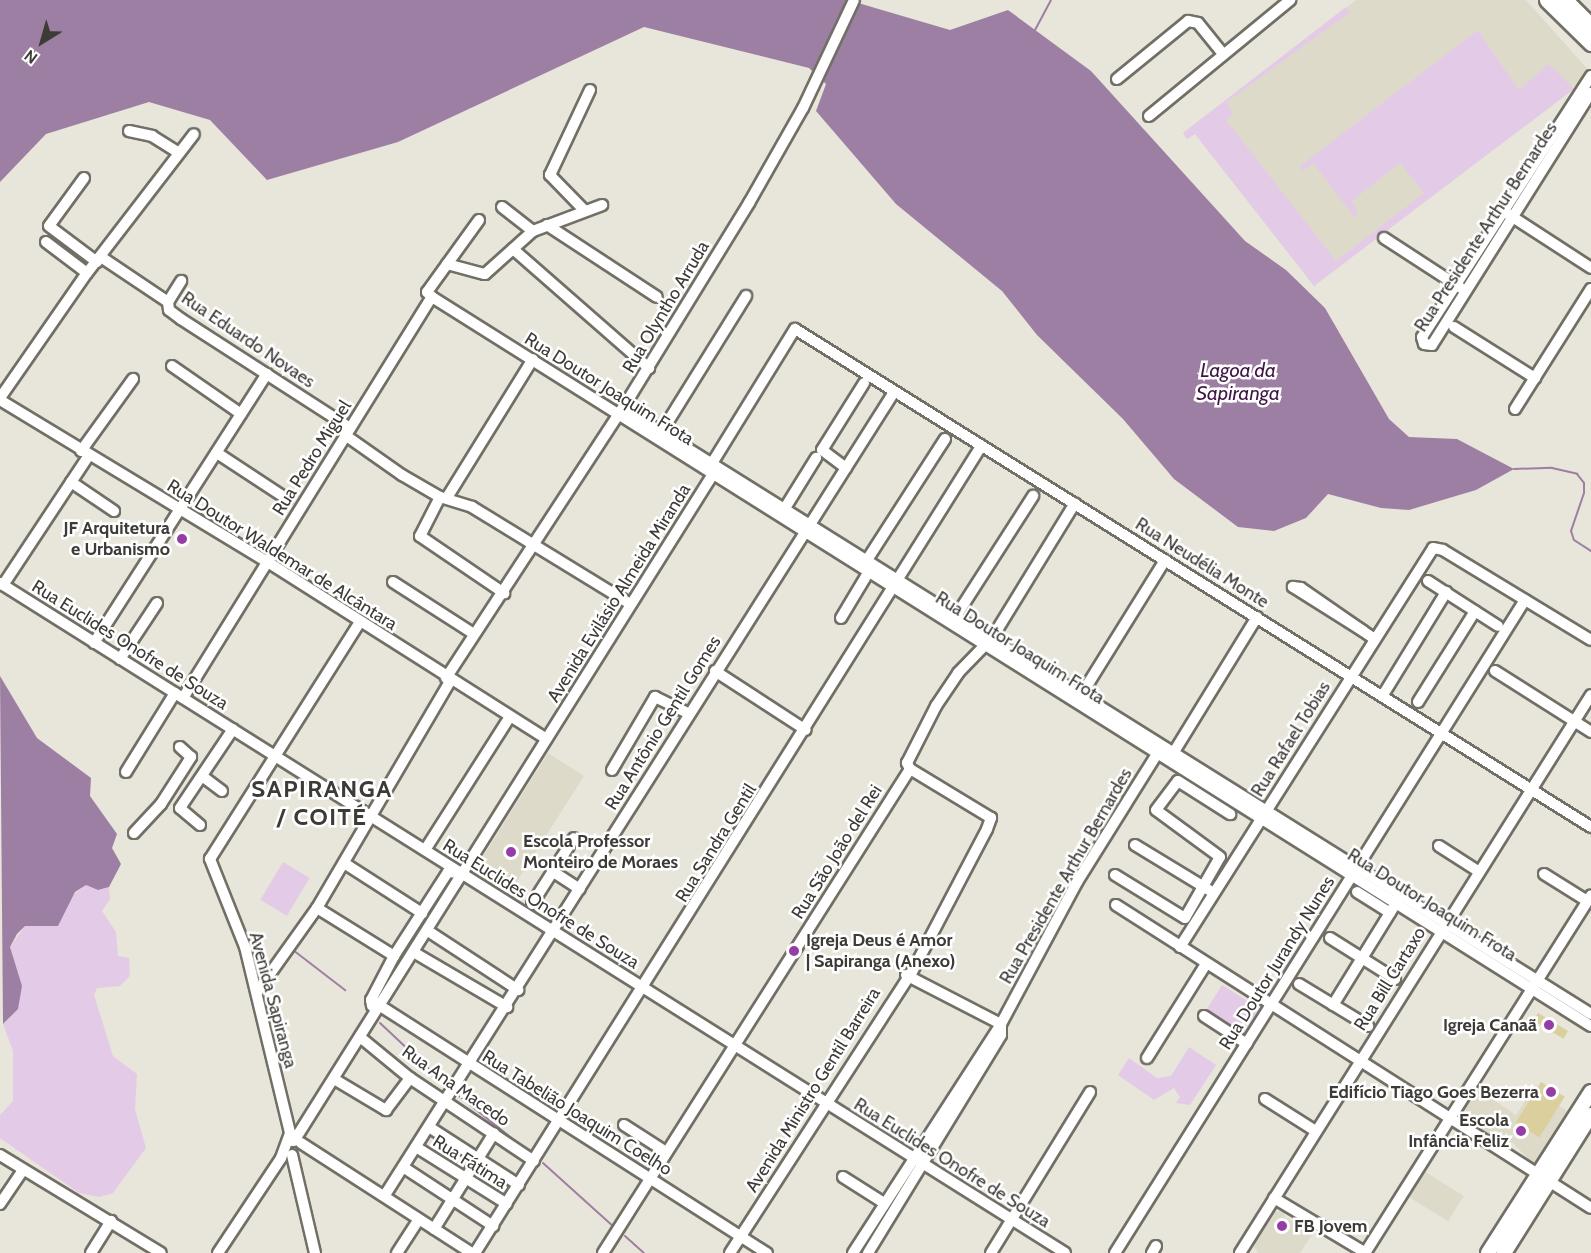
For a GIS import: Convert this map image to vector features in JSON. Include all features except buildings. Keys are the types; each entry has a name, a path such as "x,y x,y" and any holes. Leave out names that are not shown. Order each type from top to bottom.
{"highway":[{"path":"1546,0 1591,43"},
{"path":"1564,0 1591,26"}],"main road":[{"path":"1488,1253 1591,1092"},
{"path":"1504,1253 1591,1115"}],"street":[{"name":"Rua Olyntho Arruda","path":"257,992 317,908 372,818 474,634 534,548 649,368 761,182 814,85 854,0"},
{"path":"1149,116 1290,0"},
{"path":"1117,79 1188,21 1198,23 1223,54"},
{"name":"Rua Presidente Arthur Bernardes","path":"1553,146 1591,76"},
{"path":"584,210 550,175 590,90"},
{"name":"Rua Presidente Arthur Bernardes","path":"1461,288 1432,345 1426,346 1421,338 1461,288 1553,146 1591,93"},
{"path":"129,131 152,136 179,153"},
{"path":"0,399 87,273 194,134"},
{"name":"Rua Eduardo Novaes","path":"84,178 49,226 168,302 170,310 182,319 267,374 347,432 444,496 630,604"},
{"path":"479,220 447,264 485,274 533,231 602,205"},
{"path":"502,207 533,231"},
{"path":"1509,215 1591,268"},
{"path":"547,225 657,297"},
{"path":"1384,238 1461,288"},
{"path":"46,242 87,273"},
{"path":"513,249 649,368"},
{"name":"Rua Pedro Miguel","path":"126,772 266,561 432,297 427,292 447,264"},
{"path":"168,302 181,281"},
{"path":"1515,409 1591,289"},
{"path":"659,435 746,296"},
{"name":"Rua Doutor Joaquim Frota","path":"432,297 807,527 867,560 896,584 1159,750 1533,982 1591,1014"},
{"path":"1454,327 1535,378"},
{"name":"Rua Neudélia Monte","path":"795,329 980,448 1075,503 1591,827"},
{"name":"Avenida Evilásio Almeida Miranda","path":"218,1253 295,1147 369,1022 415,953 715,470 714,460 795,329"},
{"path":"504,592 420,536 533,359"},
{"path":"172,366 242,414"},
{"path":"94,643 267,374"},
{"path":"2,584 71,482 85,453 133,379"},
{"path":"846,468 822,450 864,383"},
{"name":"Rua Antônio Gentil Gomes","path":"385,1195 518,990 688,713 894,392"},
{"name":"Rua Doutor Waldemar de Alcântara","path":"0,399 179,511 266,561 448,680 546,739"},
{"path":"867,560 945,439"},
{"name":"Rua Sandra Gentil","path":"473,1253 493,1226 806,730 980,448"},
{"path":"217,453 287,499"},
{"path":"785,508 816,458"},
{"name":"Rua Doutor Joaquim Frota","path":"715,470 785,508 868,573 896,584 956,616 988,641"},
{"path":"71,482 114,511"},
{"path":"956,616 1033,496"},
{"name":"Rua São João del Rei","path":"603,1253 910,769 907,763 936,706 988,641 1075,503"},
{"name":"Rua Rafael Tobias","path":"1180,947 1431,549 1443,550 1525,600"},
{"path":"1079,699 1164,560"},
{"path":"841,618 868,573"},
{"path":"1428,581 1498,626"},
{"path":"393,582 474,634"},
{"name":"Rua Euclides Onofre de Souza","path":"2,584 1065,1253"},
{"path":"1363,631 1339,619 1293,586 1301,588 1363,631 1373,638"},
{"path":"1383,695 1446,592"},
{"path":"1525,600 1591,640"},
{"name":"Rua Doutor Jurandy Nunes","path":"1115,1253 1247,1044 1353,870 1525,600"},
{"path":"120,659 157,603"},
{"path":"1418,702 1475,611"},
{"path":"1171,757 1257,617"},
{"path":"278,756 360,622"},
{"path":"715,671 806,730"},
{"path":"1495,671 1591,732"},
{"name":"Rua Bill Cartaxo","path":"1240,1253 1358,1060 1591,695"},
{"path":"612,770 655,697 688,713"},
{"path":"425,850 509,718"},
{"path":"200,825 180,808 233,729"},
{"path":"134,833 191,757 180,747"},
{"name":"Rua Presidente Arthur Bernardes","path":"853,1253 912,1157 1000,1024 1077,882 1159,750"},
{"name":"Avenida Sapiranga","path":"278,756 210,859 257,992 295,1147 315,1253"},
{"name":"Avenida Ministro Gentil Barreira","path":"730,1253 823,1102 906,975 912,972 991,818 910,769"},
{"path":"183,770 222,791"},
{"path":"1115,875 1184,918 1220,859 1218,852 1156,810 1178,781 1230,814"},
{"path":"532,904 574,838"},
{"path":"1135,845 1215,894"},
{"path":"1439,846 1479,871"},
{"path":"344,863 422,913"},
{"path":"552,871 580,889"},
{"name":"Avenida Evilásio Almeida Miranda","path":"369,1022 370,1000 393,956 447,872 463,873"},
{"path":"1274,1198 1365,1253 1533,982 1589,898 1544,874"},
{"path":"1356,892 1390,913"},
{"path":"1333,1005 1399,898"},
{"path":"1116,906 1447,1119 1591,1208"},
{"path":"317,908 393,956"},
{"path":"428,931 518,990"},
{"path":"1330,938 1395,979"},
{"path":"415,953 507,1007"},
{"path":"1147,1058 1206,964"},
{"path":"906,975 1000,1024"},
{"name":"Rua Doutor Joaquim Frota","path":"1533,982 1591,1026"},
{"path":"1299,984 1368,1026"},
{"name":"Rua Tabelião Joaquim Coelho","path":"370,1000 767,1253"},
{"path":"1204,1016 1247,1044"},
{"name":"Rua Presidente Arthur Bernardes","path":"868,1253 1001,1035 1000,1024"},
{"name":"Rua Ana Macedo","path":"360,1037 410,1078 534,1161"},
{"path":"334,1079 386,1110 410,1078"},
{"path":"991,1253 1090,1092"},
{"path":"1265,1099 1314,1130"},
{"path":"624,1125 666,1152"},
{"path":"429,1127 519,1185"},
{"path":"434,1228 494,1133"},
{"path":"295,1147 385,1195 473,1253"},
{"name":"Rua Fátima","path":"416,1147 507,1204"},
{"path":"0,1155 161,1253"},
{"path":"403,1167 493,1226"},
{"path":"0,1204 23,1170"},
{"path":"843,1177 884,1203"},
{"path":"398,1253 419,1219"},
{"path":"91,1253 111,1221"}],"shaded area":[{"path":"1356,0 1526,0 1591,73 1314,286 1195,134 1187,139 1183,133"},
{"path":"1346,7 1350,12 1227,102 1233,114 1226,120 1336,261 1424,193 1400,163 1352,201 1358,214 1354,217 1313,163 1303,171 1300,166 1478,30 1519,90 1549,64 1574,89 1314,286 1195,134 1187,139 1183,133"},
{"path":"548,753 584,776 509,894 477,874 476,868"},
{"path":"283,862 310,878 287,916 260,900"},
{"path":"86,885 98,890 109,887 110,899 102,911 116,932 118,956 129,958 130,976 120,986 97,988 94,995 113,1056 137,1074 135,1109 146,1148 113,1193 99,1197 79,1193 0,1138 0,1115 13,1101 13,1051 3,1024 18,1009 10,947 25,926 58,926 67,900"},
{"path":"1222,985 1259,1008 1242,1035 1205,1012"},
{"path":"1189,1047 1216,1065 1190,1105 1176,1103 1180,1097 1174,1088 1154,1100 1118,1075 1129,1058 1157,1078 1171,1076"},
{"name":"Escola Infância Feliz","path":"1476,1088 1516,1115 1533,1089 1572,1114 1534,1165 1513,1143 1503,1145 1462,1119 1461,1112"},
{"path":"1424,1171 1464,1196 1448,1221 1408,1196"},
{"name":"FB Jovem","path":"1284,1210 1285,1217 1312,1235 1300,1253 1258,1253 1253,1245 1275,1212"}],"water":[{"name":"Lagoa da Sapiranga","path":"0,0 848,0 950,30 1008,10 1091,71 1245,241 1286,270 1325,308 1389,419 1409,437 1457,439 1514,469 1476,490 1409,510 1381,508 1328,494 1306,518 1274,531 1238,527 1174,479 1123,419 1037,335 1002,291 896,204 816,111 826,84 809,68 644,27 398,142 267,180 210,120 149,102 46,134 0,182"},
{"path":"0,676 37,738 91,778 90,796 117,834 112,848 121,864 109,887 98,890 86,885 75,892 58,926 25,926 17,934 10,947 22,986 18,1009 3,1024"}],"waterway":[{"path":"1034,32 1051,0"},
{"path":"1514,469 1552,468 1577,474 1584,483 1584,493 1571,531 1574,540 1591,551"},
{"path":"293,950 345,990"},
{"path":"380,1023 446,1085"},
{"path":"459,1096 524,1148"},
{"path":"543,1163 613,1226"},
{"path":"625,1236 644,1253"}],"place":[{"name":"JF Arquitetura e Urbanismo","path":"182,539"},
{"name":"Escola Professor Monteiro de Moraes","path":"511,852"},
{"name":"Igreja Deus é Amor | Sapiranga (Anexo)","path":"794,951"},
{"name":"Igreja Canaã","path":"1549,1025"},
{"name":"Edifício Tiago Goes Bezerra","path":"1551,1092"},
{"name":"Escola Infância Feliz","path":"1521,1131"},
{"name":"FB Jovem","path":"1282,1226"}],"district":[{"name":"SAPIRANGA / COITÉ","path":"322,803"}]}
